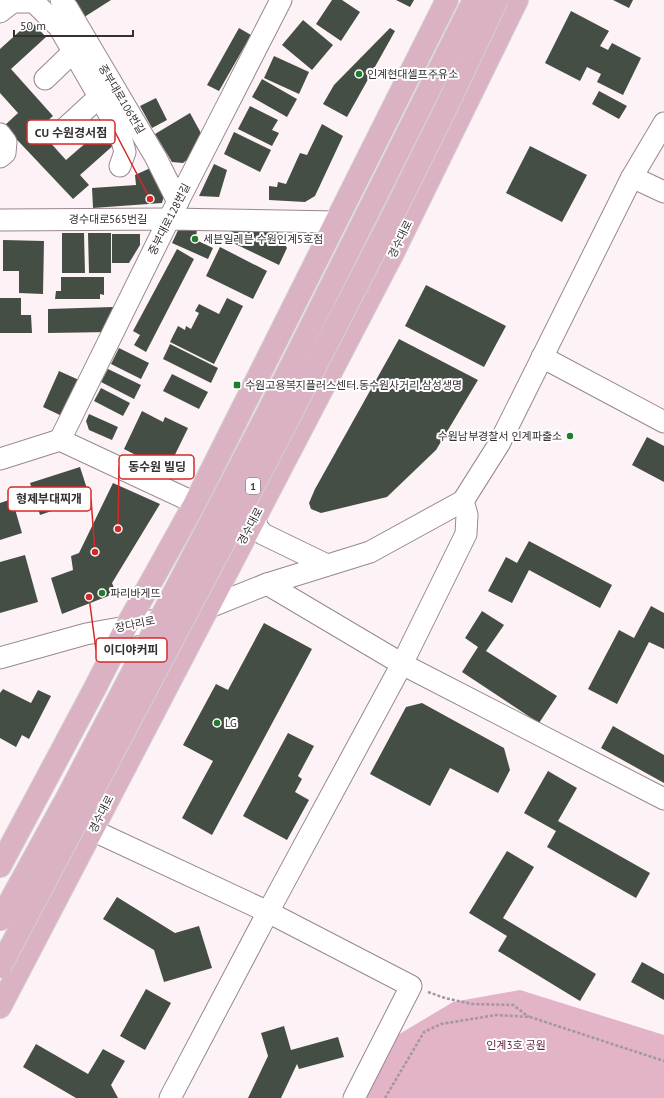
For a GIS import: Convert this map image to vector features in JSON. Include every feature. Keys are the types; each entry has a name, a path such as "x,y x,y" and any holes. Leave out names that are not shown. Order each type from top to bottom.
{"main road":[{"path":"0,866 126,627 195,502 448,0"},
{"name":"1","path":"0,920 68,796 266,416 474,0"},
{"name":"1","path":"0,967 264,466 387,227 447,106 497,0"},
{"name":"경수대로","path":"0,1007 392,255 517,0"}],"street":[{"name":"중부대로106번길","path":"61,0 68,9 156,158 174,210"},
{"name":"중부대로128번길","path":"60,440 174,210 281,0"},
{"path":"0,12 13,2 34,2 59,27 120,133 125,152 120,166"},
{"path":"45,79 74,52"},
{"path":"61,132 99,96"},
{"path":"170,1098 268,912 402,664 466,534 467,515 463,501 499,444 632,177 664,123"},
{"path":"0,134 6,142 5,153 0,156"},
{"path":"632,177 664,192"},
{"name":"경수대로565번길","path":"0,220 174,210 335,222"},
{"path":"542,357 664,422"},
{"path":"0,458 60,440 195,502"},
{"name":"장다리로","path":"0,658 52,642 126,627 207,608 267,584 370,552 463,501"},
{"path":"255,516 257,527 263,534 327,565"},
{"path":"267,584 402,664 664,799"},
{"path":"92,830 268,912 411,986 354,1098"}],"path":[{"path":"411,986 445,998 472,1004 513,1005 530,1017"},
{"path":"385,1098 424,1032 441,1024 496,1015 530,1017 664,1061"}],"green space":[{"name":"인계3호 공원","path":"520,990 664,1035 664,1098 352,1098 376,1048 453,1002"}],"building":[{"path":"64,0 111,0 78,21"},
{"path":"332,0 342,0 360,12 341,41 316,24"},
{"path":"396,0 414,0 410,7"},
{"path":"613,0 633,0 629,8"},
{"path":"571,11 609,31 600,46 608,50 612,43 641,58 623,95 597,82 601,74 587,67 580,81 545,63"},
{"path":"303,20 333,45 312,70 282,45"},
{"path":"31,21 46,37 11,69 53,116 38,129 66,160 103,128 116,143 80,175 89,185 73,199 4,126 18,113 0,93 0,49"},
{"path":"239,28 251,35 219,91 207,85"},
{"path":"390,28 395,31 347,117 323,104 334,85"},
{"path":"274,56 309,72 299,94 264,78"},
{"path":"262,79 297,99 287,117 252,97"},
{"path":"599,91 627,106 619,119 592,104"},
{"path":"156,98 167,120 152,128 140,106"},
{"path":"250,106 278,120 272,130 279,133 272,146 238,129"},
{"path":"190,113 202,135 193,155 183,163 172,162 155,134"},
{"path":"322,124 343,136 315,196 305,202 269,200 269,186 277,187 278,182 286,184 300,153 307,155"},
{"path":"234,132 271,150 260,172 224,154"},
{"path":"530,146 587,175 562,222 506,193"},
{"path":"214,164 227,170 219,197 199,196"},
{"path":"157,165 167,185 162,203 93,208 92,188 136,185 135,175"},
{"path":"180,226 197,228 196,240 213,248 208,259 172,243"},
{"path":"234,227 277,230 287,248 279,265 227,240"},
{"path":"62,233 84,233 85,273 62,273"},
{"path":"88,233 111,233 111,273 89,273"},
{"path":"112,234 140,234 140,245 129,263 112,263"},
{"path":"3,240 44,241 43,294 19,293 19,271 3,271"},
{"path":"220,247 267,271 253,299 206,276"},
{"path":"177,249 194,259 146,352 134,345 140,335 133,331"},
{"path":"61,277 104,277 104,295 100,294 100,299 55,299 56,291 61,291"},
{"path":"426,285 506,326 484,367 405,326"},
{"path":"0,298 21,298 21,315 31,315 32,333 0,333"},
{"path":"227,298 243,306 214,364 170,342 178,326 185,330 186,326 191,329 199,313 195,311 199,304 219,314"},
{"path":"113,307 114,314 110,332 48,333 48,309"},
{"path":"399,339 478,380 436,450 387,497 321,513 311,509 309,503 315,489"},
{"path":"170,344 218,368 211,383 163,359"},
{"path":"119,348 149,363 141,379 111,364"},
{"path":"108,369 141,385 134,399 101,382"},
{"path":"59,371 79,380 62,416 43,407"},
{"path":"172,374 208,392 199,409 163,391"},
{"path":"101,388 130,403 123,416 94,401"},
{"path":"142,411 163,422 165,417 188,428 167,471 124,449"},
{"path":"89,414 118,427 112,440 89,430 86,421"},
{"path":"647,437 664,446 664,482 632,465"},
{"path":"80,467 90,498 40,515 30,483"},
{"path":"113,483 160,504 112,583 116,593 62,614 51,578 73,570 71,556 79,553"},
{"path":"12,499 22,533 0,540 0,503"},
{"path":"529,541 612,585 600,608 529,570 512,603 488,591 506,557 517,563"},
{"path":"25,555 38,602 0,613 0,562"},
{"path":"651,606 664,613 664,649 649,642 617,704 588,689 619,630 634,638"},
{"path":"482,611 504,625 486,651 557,696 539,723 462,672 478,647 465,638"},
{"path":"264,623 312,649 212,835 182,818 213,761 183,745 216,684 228,690"},
{"path":"3,689 31,703 38,690 51,696 29,739 22,735 16,747 0,738 0,693"},
{"path":"422,703 504,748 510,770 498,793 450,768 430,806 370,774 406,707"},
{"path":"613,726 664,755 664,783 601,748"},
{"path":"288,733 314,746 298,776 302,779 295,792 309,800 287,840 243,816"},
{"path":"548,771 577,788 558,821 650,873 636,898 547,847 556,831 524,813"},
{"path":"507,851 534,867 503,918 596,974 580,1001 498,951 507,936 469,913"},
{"path":"117,897 175,933 199,926 212,968 164,982 154,950 103,919"},
{"path":"642,962 664,974 664,1000 631,982"},
{"path":"146,989 171,1003 145,1050 120,1036"},
{"path":"284,1026 291,1050 338,1037 344,1057 299,1069 297,1064 281,1098 248,1098 268,1056 261,1033"},
{"path":"36,1044 88,1074 103,1049 125,1061 111,1085 118,1098 76,1098 23,1067"}],"place":[{"name":"인계현대셀프주유소","path":"359,74"},
{"name":"CU 수원경서점","path":"150,199"},
{"name":"세븐일레븐 수원인계5호점","path":"195,239"},
{"name":"수원고용복지플러스센터.동수원사거리.삼성생명","path":"237,385"},
{"name":"수원남부경찰서 인계파출소","path":"570,436"},
{"name":"동수원 빌딩","path":"118,529"},
{"name":"형제부대찌개","path":"95,552"},
{"name":"파리바게뜨","path":"102,593"},
{"name":"이디야커피","path":"89,597"},
{"name":"LG","path":"217,723"}]}
